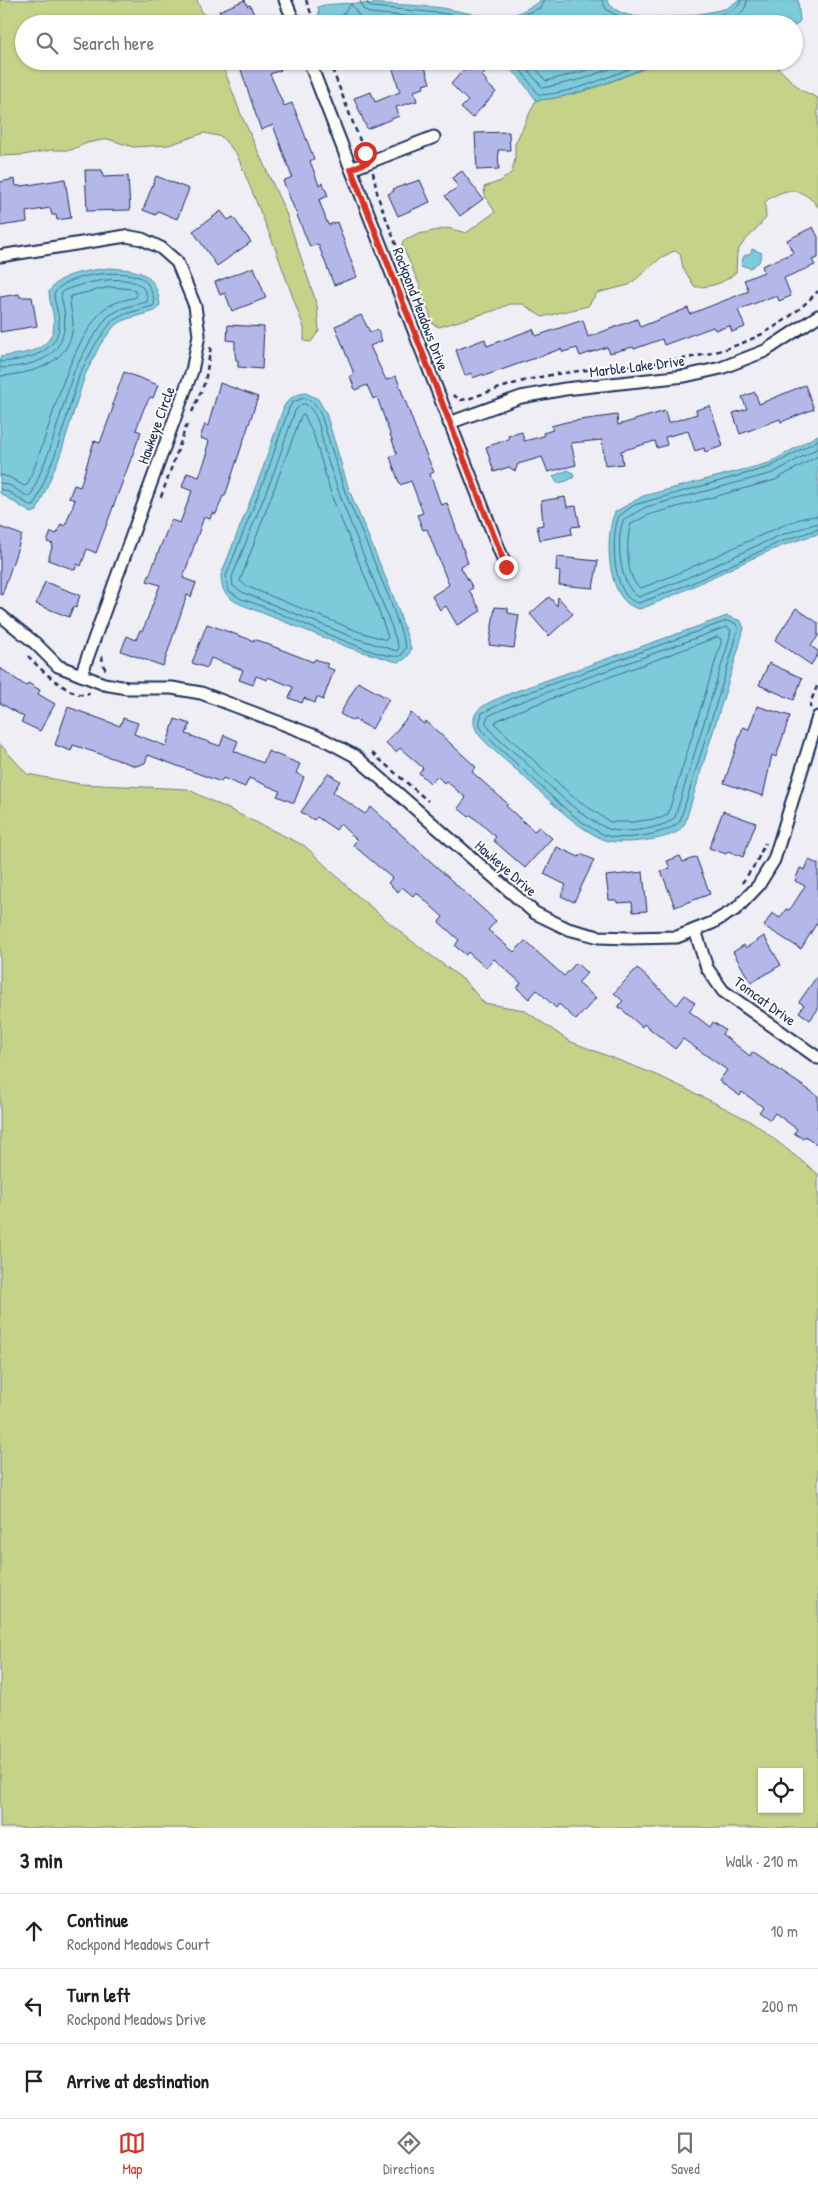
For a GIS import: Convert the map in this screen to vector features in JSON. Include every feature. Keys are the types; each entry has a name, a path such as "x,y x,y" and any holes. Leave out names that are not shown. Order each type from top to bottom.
{"street":[{"path":"285,0 291,15"},
{"name":"Rockpond Meadows Drive","path":"312,70 506,567"},
{"path":"351,169 434,137"},
{"name":"Hawkeye Circle","path":"0,256 126,236 142,239 161,248 177,262 195,306 199,335 192,371 80,675"},
{"name":"Marble Lake Drive","path":"450,423 522,397 565,389 685,376 721,368 765,351 818,316"},
{"path":"0,615 35,643 58,666 80,675"},
{"name":"Hawkeye Drive","path":"80,675 104,684 127,688 172,688 201,693 323,739 355,756 535,914 568,929 598,937 678,937 712,923 736,909 758,886 774,860 818,717"},
{"name":"Tomcat Drive","path":"695,930 707,968 723,990 818,1058"}],"path":[{"path":"306,0 312,15"},
{"path":"332,70 376,178 378,197 422,314"},
{"path":"452,393 461,400 524,381 564,373 670,361 722,352 767,332 790,316 818,291"},
{"path":"191,413 209,368 211,342"},
{"path":"158,502 164,492 188,420"},
{"path":"103,665 102,655 105,648"}],"green space":[{"path":"0,0 197,0 203,15 15,15 15,70 224,70 240,112 286,213 317,305 319,331 311,342 304,341 304,328 274,245 237,155 222,137 204,133 169,145 133,147 108,139 87,143 71,150 51,150 24,155 0,156"},
{"path":"640,70 780,70 801,90 818,98 818,207 812,200 800,192 793,191 780,193 765,202 766,218 737,252 736,272 722,282 713,285 695,287 683,268 680,253 674,251 662,257 629,285 597,293 588,306 542,317 523,304 510,304 439,327 433,324 420,286 402,245 403,241 419,234 448,228 466,233 495,212 485,196 484,187 501,181 512,172 515,144 536,100 585,91"},
{"path":"0,744 27,774 80,784 187,789 305,846 353,892 409,939 464,980 484,1003 524,1010 569,1041 657,1075 754,1123 818,1174 818,1828 0,1828"}],"water":[{"path":"540,0 607,0 615,9 628,15 514,15 538,3"},
{"path":"740,0 798,0 799,15 691,15 724,9"},
{"path":"357,3 442,8 480,15 319,15 318,7"},
{"path":"511,70 640,70 569,95 536,100 518,76"},
{"path":"752,249 762,253 759,262 750,268 741,265 744,256 751,253"},
{"path":"109,268 144,274 154,285 160,305 155,311 127,319 115,325 100,345 85,375 61,453 37,511 31,513 0,493 0,357 35,350 48,340 54,323 49,292 60,280 84,272"},
{"path":"306,393 318,399 326,413 349,490 394,598 411,648 407,658 400,661 397,662 350,648 240,604 231,599 223,589 221,575 263,468 284,406 294,396"},
{"path":"818,435 818,534 750,559 640,609 629,604 620,595 614,582 609,552 609,537 615,512 643,496 769,463"},
{"path":"568,470 573,473 574,477 557,483 553,476"},
{"path":"727,616 741,621 744,628 685,823 677,832 671,835 628,842 602,839 580,826 559,809 494,750 476,730 474,718 476,713 479,709 495,700"}],"building":[{"path":"245,0 247,6 250,5 254,15 221,15 219,11"},
{"path":"241,70 281,70 270,74 284,106 292,103 314,159 310,161 319,185 323,183 328,196 319,200 328,225 337,222 357,277 334,285 318,244 310,247 283,181 292,177 273,125 261,130"},
{"path":"393,70 426,70 430,83 423,85 424,88 414,91 417,101 396,107 399,116 367,129 354,98 371,92 375,102 400,92"},
{"path":"463,70 482,70 485,73 482,76 486,83 496,92 472,118 461,108 468,101 451,84"},
{"path":"509,132 510,150 498,150 499,169 477,170 475,133"},
{"path":"85,170 102,170 103,177 128,176 130,210 87,211"},
{"path":"462,171 483,199 460,216 445,196 458,187 452,178"},
{"path":"156,176 189,189 177,219 158,211 156,215 143,210"},
{"path":"15,179 16,186 22,186 65,179 71,218 57,220 56,215 52,215 50,208 26,212 27,222 0,226 0,182"},
{"path":"420,180 430,202 398,216 388,194 394,191 393,189"},
{"path":"221,211 228,220 233,217 251,242 217,266 193,231"},
{"path":"813,227 818,237 818,258 812,260 815,265 784,278 791,296 779,301 777,296 738,310 745,327 732,332 730,326 715,330 713,327 664,345 662,339 634,349 633,347 610,353 607,347 580,356 577,348 563,352 561,349 484,376 483,374 473,378 471,373 465,376 456,350 485,339 487,346 533,329 536,336 583,320 588,337 637,319 640,327 688,308 690,314 749,291 744,280 764,272 762,266 793,253 787,240"},
{"path":"254,267 266,298 232,311 225,293 220,295 215,282"},
{"path":"19,294 20,297 32,297 37,326 0,332 0,297"},
{"path":"361,315 370,332 378,330 382,341 370,346 386,380 396,376 434,472 430,474 441,505 447,503 468,563 460,566 473,588 469,590 481,611 457,625 446,606 440,610 432,596 449,585 427,529 423,530 417,515 423,513 411,481 400,485 390,457 397,454 377,397 373,399 367,385 355,390 350,376 354,374 335,326"},
{"path":"228,325 264,327 262,369 238,367 235,341 227,340"},
{"path":"124,372 158,385 153,398 150,397 144,408 136,430 141,432 96,553 87,549 81,566 77,564 75,570 48,560 53,544 47,542 51,532 57,534 61,524 65,526 75,500 69,498 74,485 80,487 94,441 100,443"},
{"path":"220,383 258,397 225,496 223,496 216,514 212,513 210,519 204,517 183,578 196,583 191,597 187,595 163,666 121,651 127,636 136,640 140,630 142,631 160,585 147,581 171,520 180,523 192,491 182,487 187,473 199,477 208,452 206,451 209,441 200,438 205,424 208,426"},
{"path":"805,385 814,409 781,422 780,419 740,434 733,413 747,409 742,397 755,392 759,404"},
{"path":"710,406 723,446 705,452 704,448 695,451 688,431 665,437 667,445 657,448 655,441 621,451 623,464 605,466 602,440 571,443 576,465 548,472 542,457 518,464 515,471 509,467 494,472 486,447 509,439 508,436 522,432 524,441 544,436 543,433 553,430 551,426 566,422 617,415 618,425 665,411 668,423 697,414 696,410"},
{"path":"565,497 567,507 576,506 580,526 571,527 572,534 540,540 537,526 543,525 541,501"},
{"path":"0,527 22,535 2,595 0,594"},
{"path":"557,557 598,561 593,588 559,585 560,572 556,571"},
{"path":"45,582 80,595 76,608 73,607 69,617 36,604"},
{"path":"549,597 557,606 558,597 573,614 549,636 530,614"},
{"path":"495,607 508,608 508,613 519,615 514,648 489,645"},
{"path":"796,608 818,623 818,636 811,646 818,651 818,654 811,665 775,640"},
{"path":"207,624 254,641 254,639 313,662 315,659 328,664 326,667 334,670 323,700 317,697 315,703 304,698 302,703 289,698 293,687 268,677 267,680 256,676 253,685 239,680 243,670 211,658 207,668 192,663"},
{"path":"769,663 802,678 794,700 759,685"},
{"path":"0,668 26,686 28,683 40,690 38,694 55,704 40,731 21,722 24,717 0,703"},
{"path":"358,682 389,699 372,729 340,714"},
{"path":"757,706 790,716 776,757 772,755 763,796 724,783 743,727 749,729"},
{"path":"68,707 120,726 123,718 138,723 134,734 166,746 175,719 190,724 186,734 220,746 224,735 238,741 234,751 263,763 268,751 300,764 296,773 304,777 294,803 277,796 280,791 249,778 245,787 223,778 221,782 148,755 145,763 136,766 73,745 71,751 55,745"},
{"path":"411,713 424,724 426,721 476,767 472,772 508,804 506,806 534,831 539,827 552,838 525,868 493,840 496,837 471,815 469,817 458,808 466,798 437,776 430,783 419,773 423,768 400,748 396,752 386,743"},
{"path":"328,773 340,781 333,792 365,814 371,807 496,921 488,930 514,952 525,941 564,976 576,963 587,973 578,983 596,998 576,1020 559,1004 556,1008 537,990 529,999 517,988 521,983 494,959 486,968 468,952 466,955 455,946 459,940 439,922 443,917 416,892 413,896 402,887 398,892 388,883 392,878 353,845 357,840 340,824 336,830 317,817 314,820 301,812"},
{"path":"723,811 756,823 743,857 728,851 726,854 709,848"},
{"path":"557,847 579,857 581,854 594,860 574,902 561,896 566,885 544,874"},
{"path":"680,856 683,862 696,857 710,894 675,907 661,871 670,868 667,861"},
{"path":"809,860 818,864 818,921 801,949 764,926 772,913 780,918 786,909 789,910 793,905 805,886 795,881 800,868 805,870"},
{"path":"643,872 647,911 633,912 632,902 617,903 617,900 609,900 606,876"},
{"path":"764,936 781,965 751,983 733,952 744,945 746,948"},
{"path":"637,968 677,1005 685,995 695,1003 689,1011 710,1027 713,1022 725,1030 722,1034 750,1056 752,1052 818,1096 818,1145 805,1136 803,1139 794,1133 797,1129 775,1113 770,1120 759,1112 763,1107 742,1092 740,1096 719,1081 727,1070 683,1039 675,1049 644,1024 642,1027 618,1006 623,1001 614,993"},
{"path":"818,975 818,1009 810,1020 799,1012 804,1005 799,1002"}],"route":[{"path":"365,153 368,162 351,169 506,567"}]}
